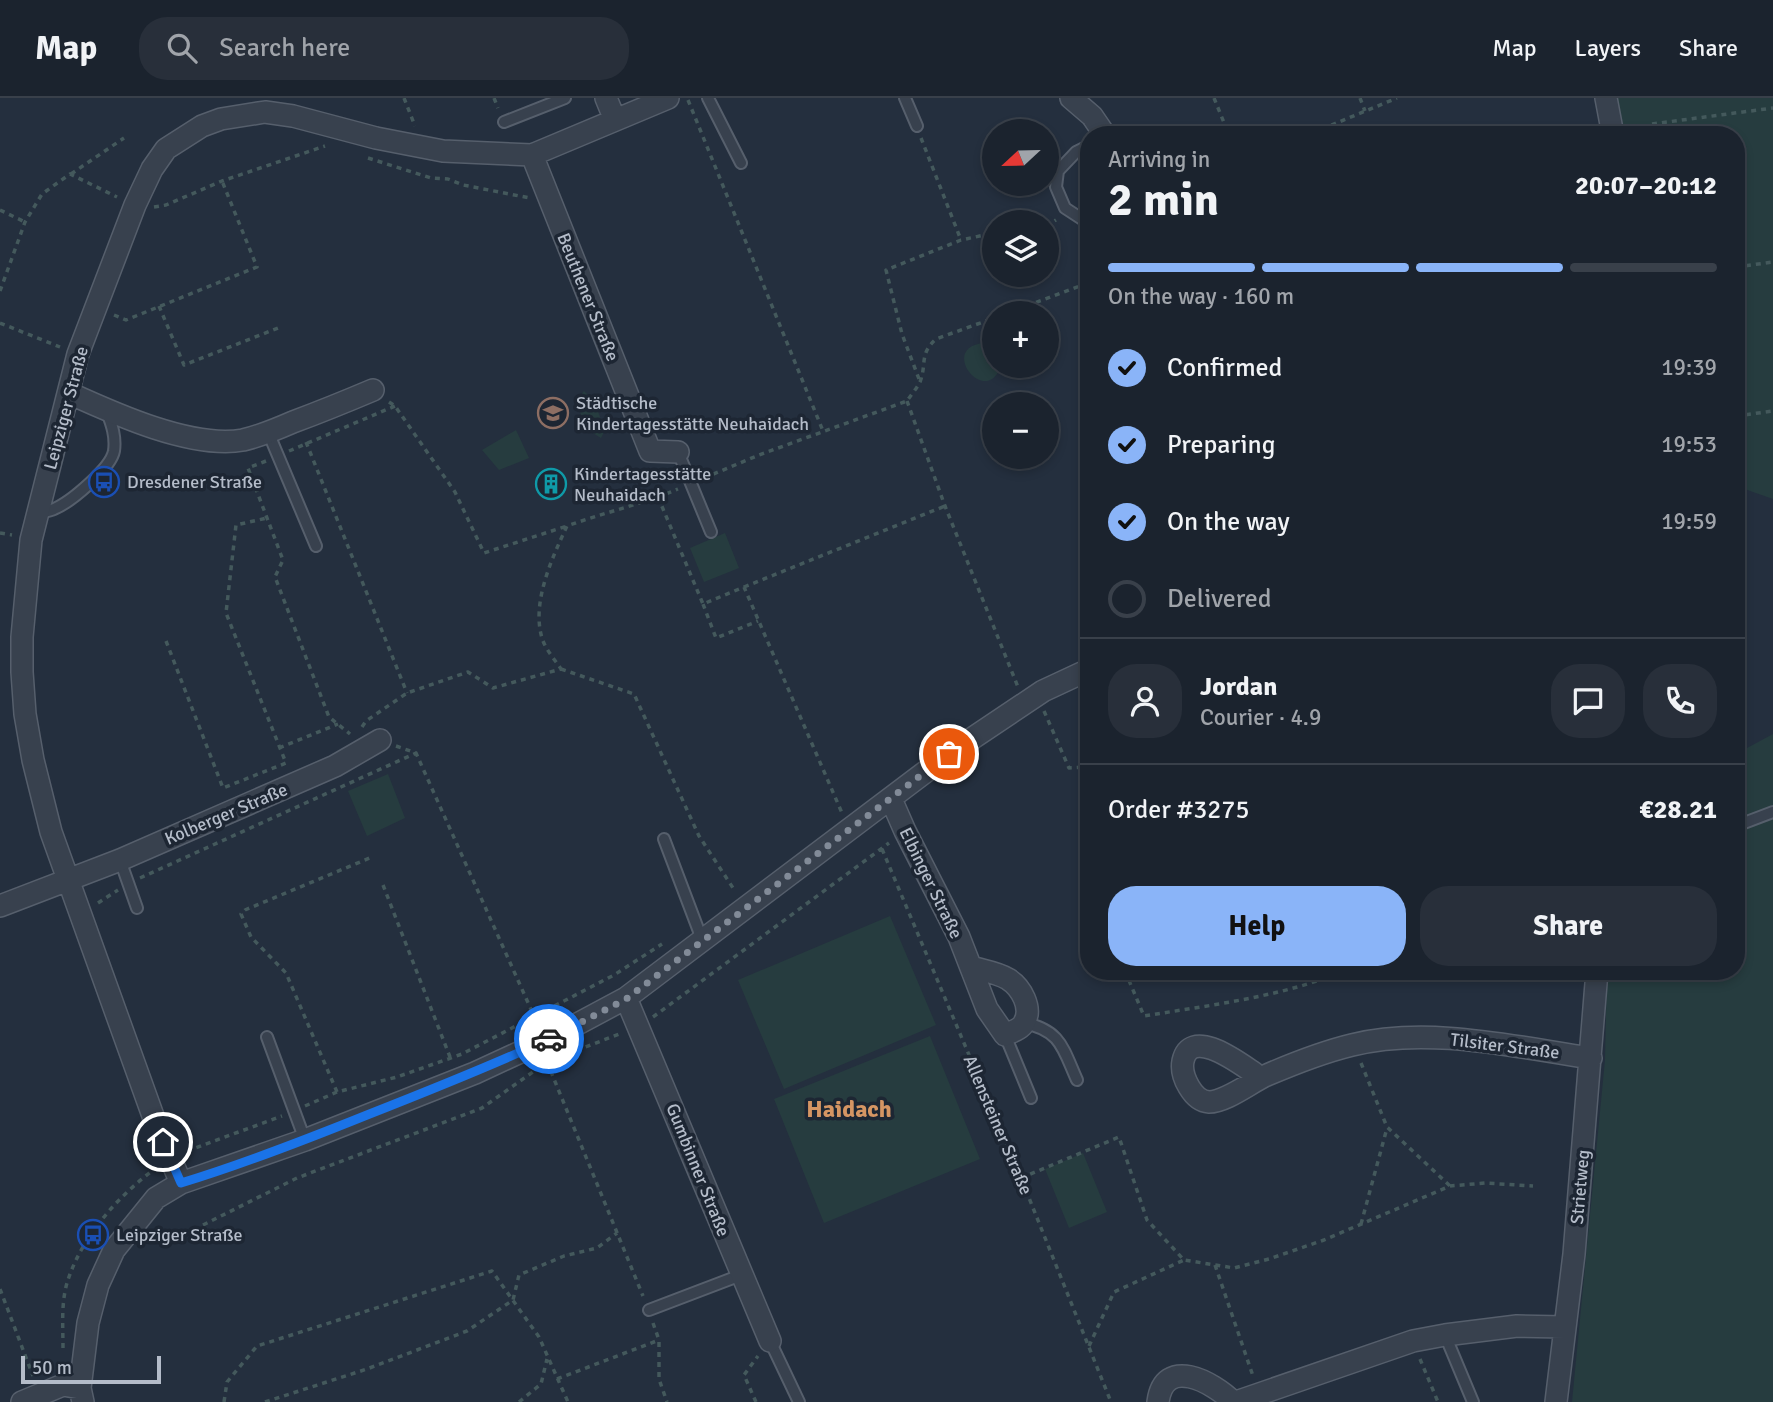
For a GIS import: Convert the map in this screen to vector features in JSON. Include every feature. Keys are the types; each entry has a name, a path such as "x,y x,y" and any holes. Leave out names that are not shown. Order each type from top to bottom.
{"street":[{"path":"606,98 615,120"},
{"name":"Leipziger Straße","path":"181,1183 169,1158 68,878 42,799 25,715 22,636 26,576 38,513 78,354 135,205 152,169 166,149 202,126 221,118 265,112 293,116 423,148 532,155 668,98"},
{"path":"1071,98 1092,116 1099,126"},
{"path":"1606,98 1611,126"},
{"name":"Beuthener Straße","path":"532,155 650,452 678,452"},
{"path":"69,393 106,410 190,438 214,442 243,440 268,432 373,390"},
{"path":"31,1398 75,1392 98,1285 114,1250 156,1198 181,1183 304,1140 475,1073 626,999 704,942 846,823 891,799 949,754 1037,695 1080,674"},
{"name":"Kolberger Straße","path":"0,906 120,860 335,766 380,740"},
{"name":"Elbinger Straße","path":"891,799 959,937 986,1009 1005,1035"},
{"path":"971,967 988,971 1014,983 1024,999 1028,1009 1024,1023 1005,1035"},
{"name":"Strietweg","path":"1556,1402 1574,1254 1597,980"},
{"name":"Gumbinner Straße","path":"626,999 770,1341"},
{"name":"Tilsiter Straße","path":"1258,1079 1315,1056 1379,1040 1455,1038 1591,1058"},
{"path":"1158,1402 1163,1387 1174,1376 1190,1375 1220,1389 1234,1402 1413,1341 1517,1326 1565,1327"}],"lane":[{"path":"503,122 565,98"},
{"path":"708,98 741,163"},
{"path":"905,98 917,126"},
{"path":"1080,150 1058,171 1056,187 1065,208 1080,218"},
{"path":"38,513 55,509 82,491 114,453 113,427 106,410"},
{"path":"268,432 316,546"},
{"path":"678,452 711,532"},
{"path":"1745,823 1773,812"},
{"path":"664,839 704,942"},
{"path":"120,860 137,908"},
{"path":"1024,1023 1044,1026 1060,1042 1077,1080"},
{"path":"1005,1035 1031,1098"},
{"path":"267,1037 304,1140"},
{"path":"649,1310 741,1275"},
{"path":"1445,1335 1473,1402"},
{"path":"770,1341 799,1402"}],"path":[{"path":"404,98 423,148"},
{"path":"687,98 823,431"},
{"path":"1214,98 1225,126"},
{"path":"1360,98 1365,111"},
{"path":"1329,126 1397,98"},
{"path":"1652,124 1773,108"},
{"path":"70,174 135,205 166,205 222,181 327,145 325,126"},
{"path":"917,126 961,240"},
{"path":"0,291 25,222 42,194 124,138"},
{"path":"363,156 431,178 448,179 463,185 549,200"},
{"path":"91,320 107,312 126,320 257,267 222,181"},
{"path":"0,210 25,222"},
{"path":"920,381 902,334 886,270 961,240 982,236"},
{"path":"1745,266 1773,262"},
{"path":"1040,301 1080,286"},
{"path":"159,306 184,365 278,328"},
{"path":"0,323 78,354"},
{"path":"373,390 395,406 455,492 484,554 658,497 823,431 907,401 920,381 924,354 929,346 936,340 982,323"},
{"path":"907,401 945,506 1020,692 1020,681"},
{"path":"1745,415 1773,411"},
{"path":"298,420 407,693"},
{"path":"658,497 716,638 758,621"},
{"path":"703,604 945,506"},
{"path":"166,641 223,788 286,763 226,613 236,525 267,517"},
{"path":"561,669 544,644 539,626 542,594 557,547 567,526"},
{"path":"744,587 846,823"},
{"path":"360,729 366,721 407,693 468,671 493,688 561,669 634,694 699,836 736,893"},
{"path":"1037,695 1069,768 1080,767"},
{"path":"279,748 338,724"},
{"path":"380,740 416,753 534,1016"},
{"path":"82,913 128,883 416,753"},
{"path":"846,823 852,807"},
{"name":"Allensteiner Straße","path":"882,849 1021,1178 1111,1402"},
{"path":"337,1092 286,973 251,937 241,914 372,857"},
{"path":"383,885 450,1058"},
{"path":"75,1392 63,1309 67,1283 82,1250 96,1228 139,1180 169,1158 337,1092 397,1077 450,1058 614,975 663,943"},
{"path":"1129,980 1144,1016 1249,998 1320,980"},
{"path":"1354,1045 1387,1127 1450,1186"},
{"path":"547,1062 649,1310 659,1340 659,1379 667,1402"},
{"path":"1360,1224 1387,1127"},
{"path":"1021,1178 1119,1137 1147,1220 1184,1260"},
{"path":"1088,1346 1114,1292 1184,1260 1234,1268 1269,1259 1450,1186 1532,1186"},
{"path":"265,1402 356,1373 467,1331 513,1300 519,1275 564,1256 597,1248 617,1233"},
{"path":"1215,1265 1259,1394"},
{"path":"224,1402 227,1382 257,1346 492,1271 539,1337 568,1402"},
{"path":"0,1289 31,1398"},
{"path":"557,1379 659,1340"},
{"path":"756,1402 744,1375 770,1341"},
{"path":"1413,1341 1438,1402"},
{"path":"519,1402 541,1384 548,1357"}],"green space":[{"path":"1608,98 1773,98 1773,499 1745,489 1745,126 1614,126"},
{"path":"982,344 982,378 994,378 985,381 977,379 969,372 965,354 971,347"},
{"path":"584,391 594,401 605,430 601,438 586,429 576,401"},
{"path":"516,430 529,458 499,470 482,450"},
{"path":"725,533 739,568 704,582 690,548"},
{"path":"1773,734 1773,1402 1572,1402 1605,1060 1607,980 1745,980 1745,749"},
{"path":"388,774 405,818 367,836 348,791"},
{"path":"890,916 936,1025 784,1089 738,980"},
{"path":"930,1036 980,1159 824,1223 774,1099"},
{"path":"1083,1153 1107,1212 1069,1228 1045,1169"}],"way so far":[{"path":"549,1039 626,999 949,754"}],"place":[{"name":"Städtische Kindertagesstätte Neuhaidach","path":"553,413"},
{"name":"Dresdener Straße","path":"104,482"},
{"name":"Kindertagesstätte Neuhaidach","path":"551,484"},
{"name":"Leipziger Straße","path":"93,1235"}],"district":[{"name":"Haidach","path":"849,1109"}],"route":[{"path":"163,1142 181,1183 304,1140 475,1073 549,1039"}]}
